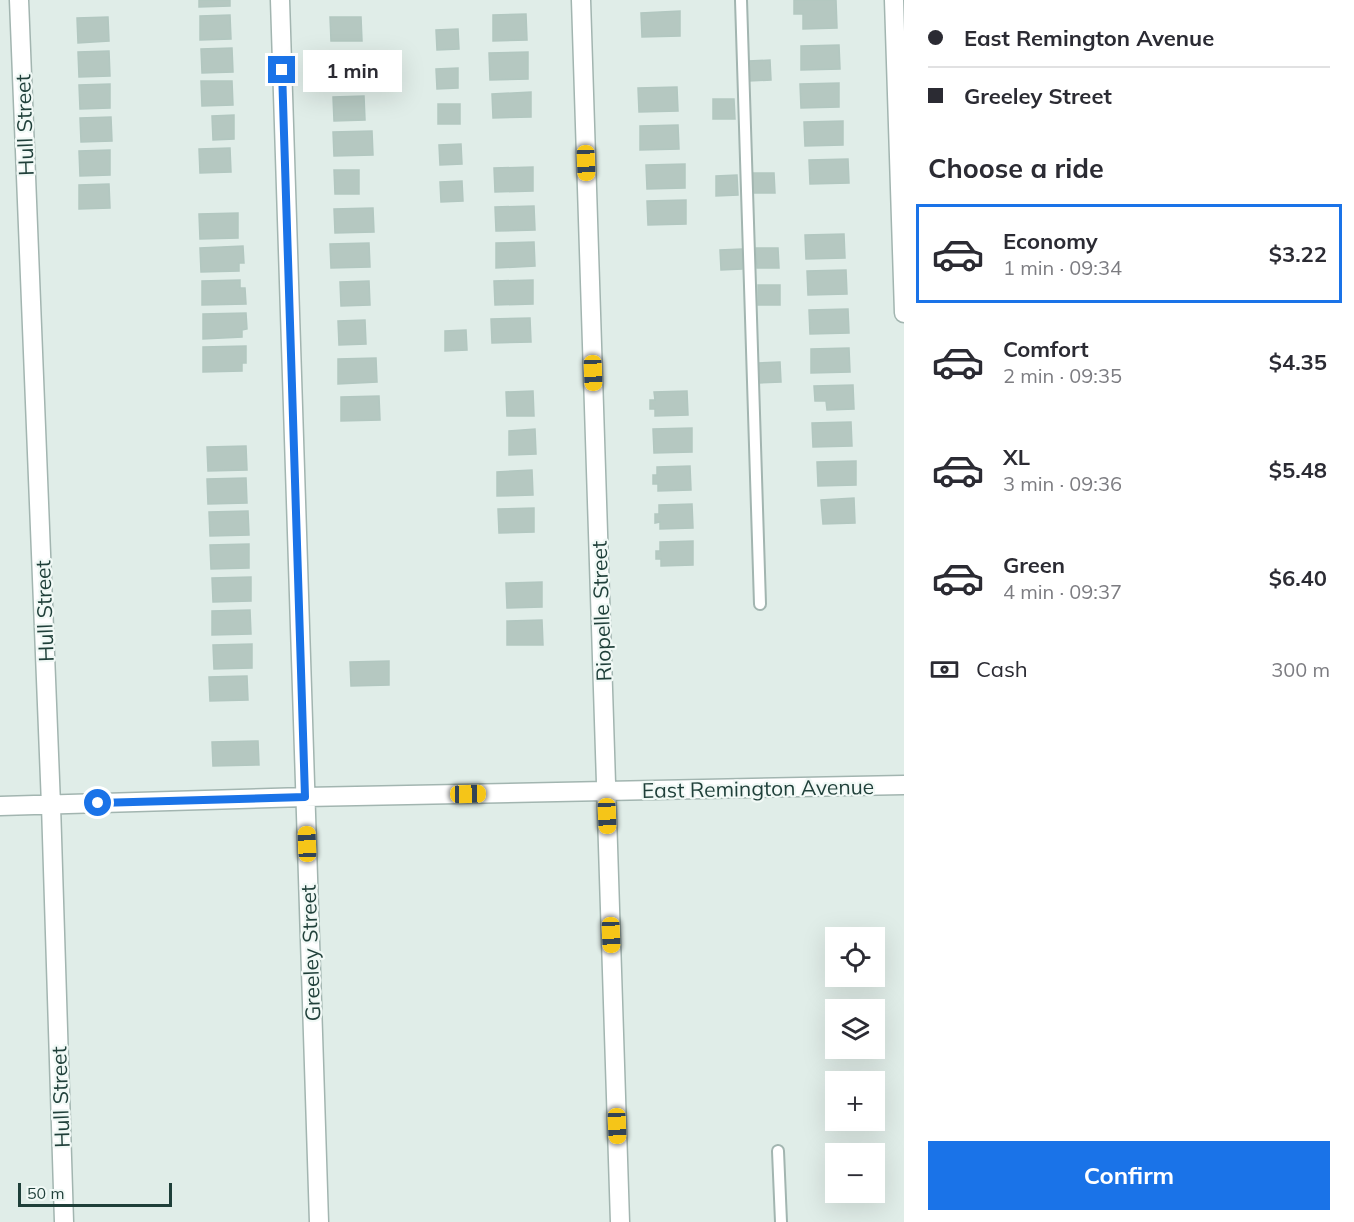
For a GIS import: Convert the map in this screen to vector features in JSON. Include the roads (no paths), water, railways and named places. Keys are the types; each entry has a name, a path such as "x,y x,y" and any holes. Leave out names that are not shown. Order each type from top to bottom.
{"street":[{"name":"Hull Street","path":"20,0 51,805 64,1222"},
{"name":"Greeley Street","path":"280,0 319,1222"},
{"name":"Riopelle Street","path":"581,0 620,1222"},
{"path":"894,0 904,313"},
{"name":"East Remington Avenue","path":"0,806 305,797 904,785"}],"lane":[{"path":"741,0 760,604"},
{"path":"778,1151 781,1222"}]}
